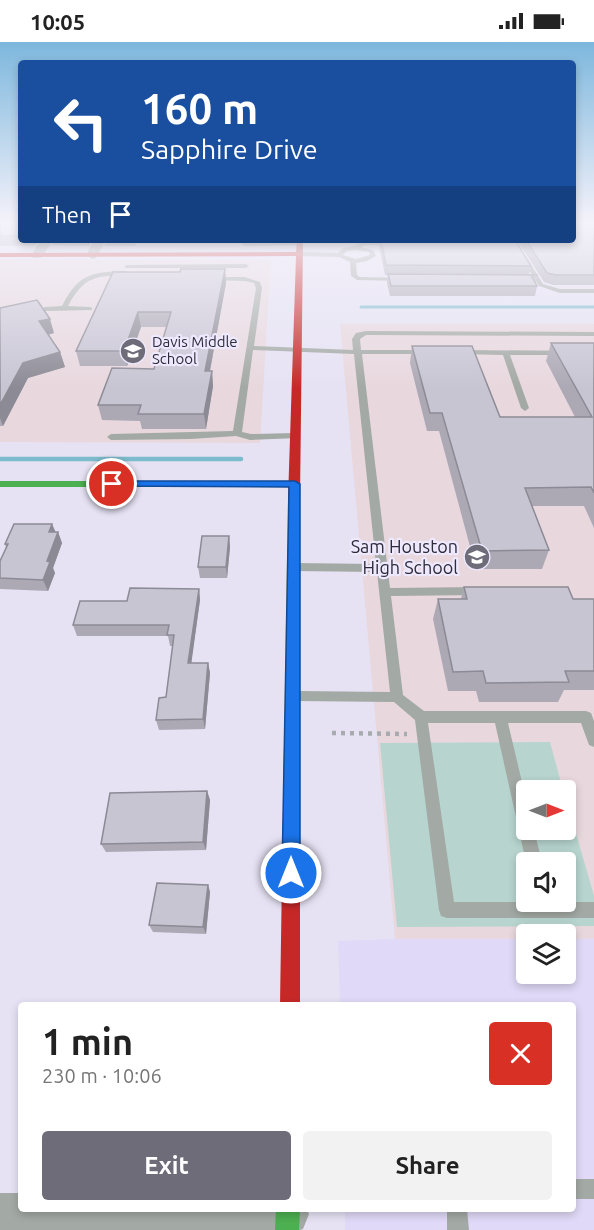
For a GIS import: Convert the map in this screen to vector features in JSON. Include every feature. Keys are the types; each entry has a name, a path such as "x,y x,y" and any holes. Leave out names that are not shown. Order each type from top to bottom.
{"main road":[{"path":"290,1002 295,436 299,276"},
{"path":"0,484 295,484"}],"street":[{"path":"0,1214 54,1222 288,1218"}],"lane":[{"path":"64,309 74,288 90,276"},
{"path":"355,276 359,279 417,280"},
{"path":"534,276 541,285 560,291 594,291"},
{"path":"203,279 245,279 257,282 259,288 237,433"},
{"path":"524,280 536,280"},
{"path":"45,309 90,309"},
{"path":"397,697 357,351 358,335 366,333 594,334"},
{"path":"250,348 298,351 437,352"},
{"path":"449,352 594,353"},
{"path":"506,353 525,408"},
{"path":"111,437 237,433 250,437 295,436"},
{"path":"294,567 381,568"},
{"path":"385,592 492,592"},
{"path":"293,696 397,697 421,717 586,717 594,741"},
{"path":"421,717 447,910 516,907"},
{"path":"500,717 532,852"},
{"path":"576,909 594,910"},
{"path":"576,1189 594,1189"},
{"path":"457,1212 458,1230"}],"path":[{"path":"332,733 409,734"}],"shaded area":[{"name":"Davis Middle School","path":"0,276 270,276 260,443 0,442"},
{"name":"Sam Houston High School","path":"340,324 594,324 594,939 576,939 576,924 516,924 516,939 395,939"},
{"path":"516,939 516,984 576,984 576,939 594,939 594,1230 345,1230 345,1212 576,1212 576,1002 340,1002 338,941"}],"green space":[{"path":"550,742 560,780 516,780 516,840 576,840 576,833 594,896 594,926 516,924 516,926 397,927 380,743"}],"building":[{"path":"111,276 224,276 205,371 212,371 204,414 138,414 141,405 98,405 112,368 154,369 171,312 138,312 124,351 76,351"},
{"path":"389,276 532,276 537,286 391,286"},
{"path":"37,300 50,319 39,321 60,352 23,363 0,405 0,308"},
{"path":"551,343 594,343 594,493 591,487 525,488 549,550 482,551 442,413 430,413 412,346 472,346 500,417 592,417"},
{"path":"14,524 52,524 49,532 58,532 47,561 50,562 43,580 0,578 0,561"},
{"path":"202,536 229,536 226,567 198,567"},
{"path":"464,587 568,587 573,599 594,599 594,671 565,671 569,682 486,683 483,671 453,672 438,599 467,599"},
{"path":"130,588 199,589 188,663 208,663 203,719 156,720 159,698 166,697 174,635 167,635 169,625 73,625 80,601 127,601"},
{"path":"207,791 203,842 101,844 110,793"},
{"path":"157,883 208,885 203,927 149,925"}],"waterway":[{"path":"361,307 594,307"},
{"path":"0,459 241,459"}],"traffic: fast":[{"path":"0,484 295,484"},
{"path":"287,1230 288,1212"}],"traffic: slow":[{"path":"292,746 294,499"}],"traffic: jam":[{"path":"294,499 299,276"},
{"path":"290,1002 292,746"}],"place":[{"name":"Davis Middle School","path":"133,351"},
{"name":"Sam Houston High School","path":"477,557"}],"route":[{"path":"112,484 295,484 291,873"}]}
